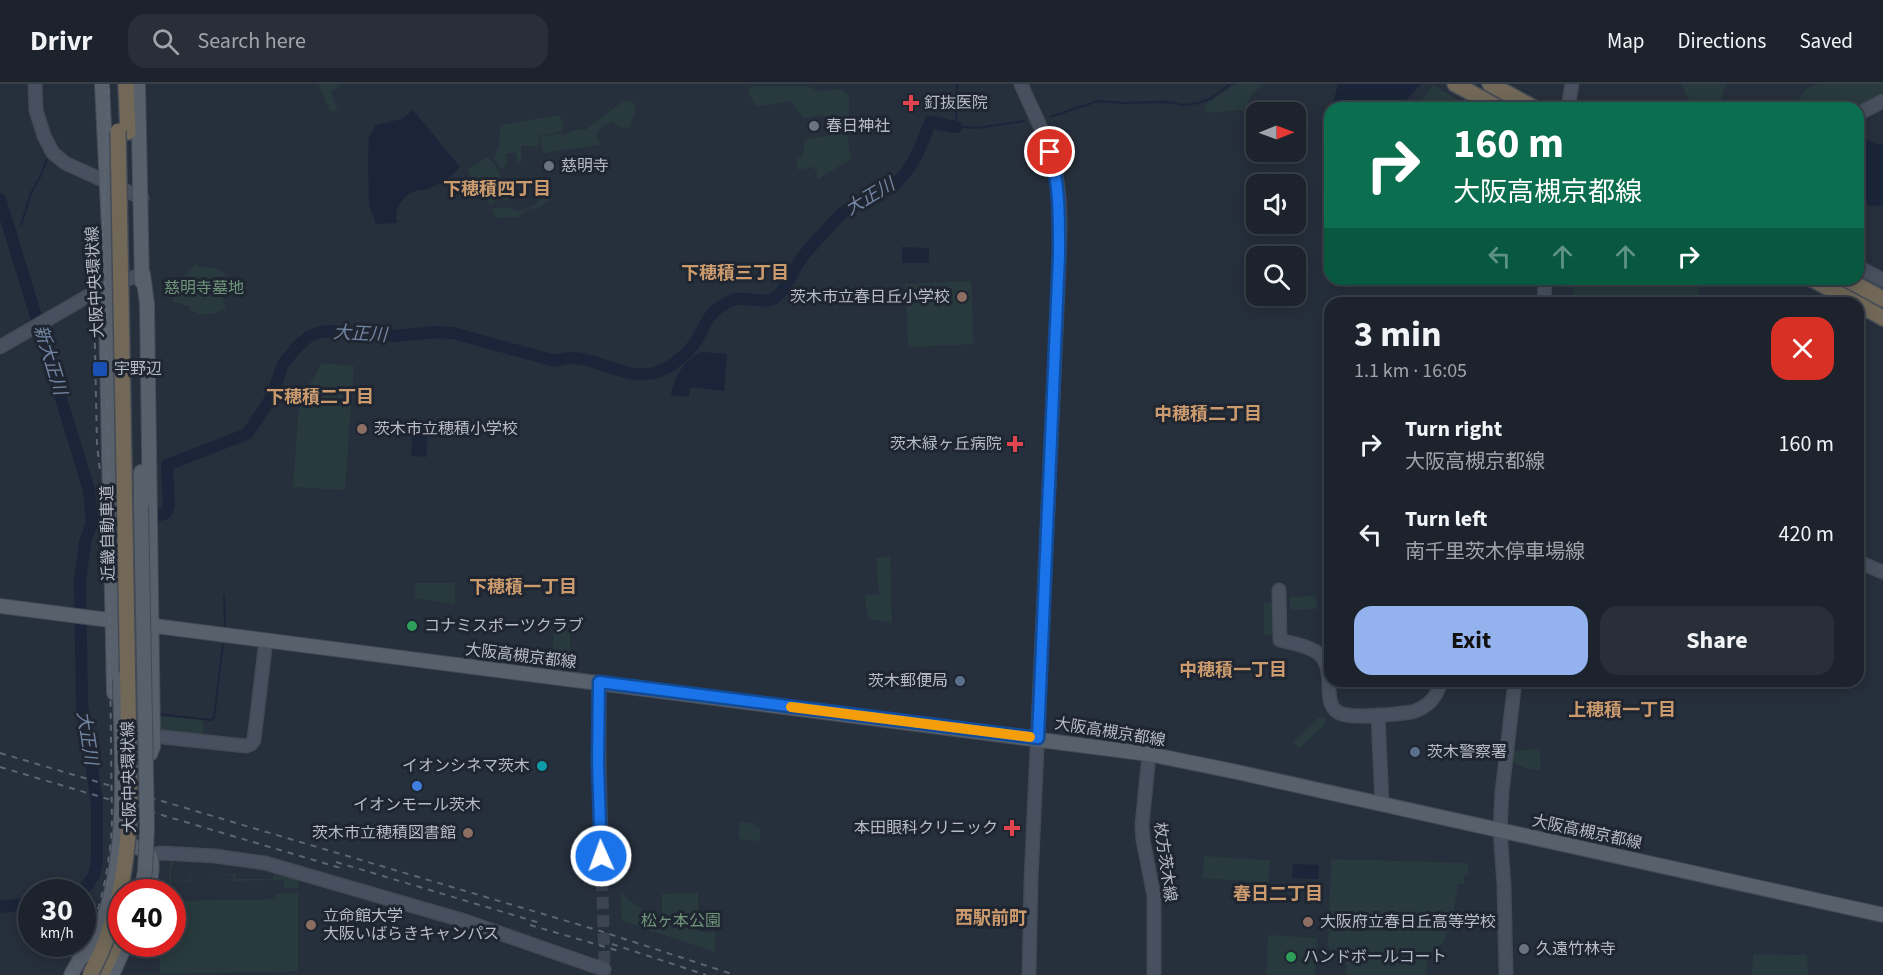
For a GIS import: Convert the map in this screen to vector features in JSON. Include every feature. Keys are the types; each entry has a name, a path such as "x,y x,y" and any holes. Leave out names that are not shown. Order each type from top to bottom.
{"highway":[{"name":"近畿自動車道","path":"116,84 123,132 139,812 133,879"},
{"name":"近畿自動車道","path":"90,975 117,909 126,861 130,812 123,132 126,84"},
{"path":"1455,84 1488,102"},
{"path":"1490,84 1523,102"},
{"path":"1823,285 1844,297"},
{"path":"1857,285 1883,299"},
{"path":"1864,308 1883,318"},
{"path":"101,975 110,957"}],"main road":[{"name":"大阪中央環状線","path":"78,975 99,932 112,887 122,811 114,506 116,350 102,84"},
{"name":"大阪中央環状線","path":"138,84 143,274 139,348 148,512 147,828 143,879"},
{"path":"114,506 111,531 116,744 123,753 131,758 150,754 153,747 151,536 148,512"},
{"path":"111,531 151,536"},
{"name":"大阪高槻京都線","path":"0,606 1149,754 1883,915"},
{"path":"71,975 98,920 117,850 133,847 145,851 150,856 153,868 151,879"},
{"path":"116,972 121,957"},
{"path":"116,972 125,957"}],"street":[{"path":"35,84 36,110 44,136 53,153 65,163 142,198"},
{"path":"1021,84 1046,140 1054,165 1059,203 1058,288 1031,880 1029,975"},
{"path":"1569,102 1572,84"},
{"path":"1864,111 1883,101"},
{"path":"1864,270 1883,280"},
{"path":"0,346 111,285 143,274"},
{"path":"1864,564 1883,572"},
{"path":"1279,590 1280,640 1307,647 1324,660"},
{"path":"153,736 246,746 252,744 266,640"},
{"path":"599,682 598,763 602,879"},
{"path":"1329,687 1329,700 1332,706 1342,714 1378,715 1420,710 1434,699 1439,687"},
{"path":"1506,975 1500,830 1514,687"},
{"path":"1378,715 1382,804"},
{"name":"枚方茨木線","path":"1149,754 1142,825 1155,896 1154,975"},
{"path":"150,856 160,853 215,855 265,863 465,921 596,970"}],"green space":[{"path":"318,84 343,84 331,92 338,107 335,111 330,111"},
{"path":"1236,84 1263,84 1246,102 1246,113 1240,110 1207,113 1205,105"},
{"path":"1681,84 1726,84 1720,102 1690,102"},
{"path":"1820,84 1883,84 1883,96 1864,105 1864,102 1797,102 1805,89"},
{"path":"1433,85 1462,102 1420,102"},
{"path":"751,86 806,86 819,91 841,89 849,96 847,131 851,159 817,180 817,173 813,167 798,170 797,158 803,156 804,141 832,135 834,125 823,115 803,118 790,101 756,107 748,91"},
{"path":"623,101 634,103 636,113 632,118 631,127 619,127 613,122 598,131 596,136 599,145 543,153 540,137 562,133 564,140 564,134 578,129 585,130"},
{"path":"560,115 564,130 543,136 540,134 538,146 521,146 522,161 517,162 516,153 506,153 507,164 502,169 494,159 500,143 500,125"},
{"path":"487,157 498,170 508,198 508,201 497,199 491,206 467,170"},
{"path":"542,196 548,198 549,201 517,217 496,218 491,209 506,207 521,211 536,205"},
{"name":"慈明寺墓地","path":"196,264 218,269 225,274 226,288 222,298 226,309 212,314 198,314 195,311 189,311 190,307 172,301 177,289 176,283"},
{"path":"971,281 974,344 908,347 905,284"},
{"path":"1573,285 1697,285 1699,292 1699,297 1573,297"},
{"path":"322,363 354,366 345,490 293,487 299,403"},
{"path":"886,556 890,558 892,623 869,618 865,595 879,594 876,558"},
{"path":"416,583 455,583 455,604 414,598"},
{"path":"1316,596 1317,609 1290,610 1290,597"},
{"path":"1264,603 1274,603 1275,630 1271,635 1264,635"},
{"path":"554,631 570,631 570,670 551,668"},
{"path":"157,716 203,720 203,735 161,731 157,728"},
{"path":"1324,716 1326,723 1299,749 1293,742 1318,718"},
{"path":"1540,749 1541,771 1525,768 1513,762 1513,751"},
{"path":"739,822 755,823 755,827 760,828 760,841 739,839"},
{"path":"1204,856 1270,860 1269,883 1202,878"},
{"path":"1331,859 1468,863 1469,875 1464,875 1464,884 1458,884 1454,911 1444,942 1427,954 1364,954 1330,950 1328,947"},
{"path":"170,862 174,865 171,866 171,879 169,879"},
{"path":"235,874 236,879 273,879 274,874 298,880 298,888 284,888 284,880 233,881 232,875 191,875 191,881 186,881 190,880 190,875"},
{"name":"松ヶ本公園","path":"621,892 662,923 662,894 698,893 699,932 715,932 715,952 622,921"},
{"path":"298,893 298,971 160,974 160,959 152,957 186,957 186,901 276,899 276,894"},
{"name":"ハンドボールコート","path":"1268,935 1317,938 1315,975 1266,975"},
{"path":"1753,954 1807,955 1808,975 1752,975"},
{"path":"1427,956 1426,975 1346,975 1346,957"}],"water":[{"path":"1338,84 1421,84 1404,102 1334,102"},
{"path":"413,110 460,167 441,182 428,189 413,192 404,198 396,212 397,223 376,224 369,205 369,136 376,125 402,119"},
{"path":"1864,138 1876,144 1883,144 1883,205 1864,203"},
{"path":"902,247 929,248 929,263 902,263"},
{"path":"702,352 727,354 724,391 690,387 689,397 671,395 685,364"},
{"path":"413,429 428,430 426,457 411,456"},
{"path":"1293,864 1319,865 1318,879 1292,878"}],"waterway":[{"path":"957,84 956,127 977,128 1024,121"},
{"path":"1050,117 1098,101 1166,102 1184,105 1198,103 1210,99 1230,84"},
{"name":"大正川","path":"92,523 99,520 166,513 169,506 167,465 247,434 271,398 283,364 308,337 320,332 338,331 395,336 435,332 453,333 555,361 567,358 580,359 632,373 643,374 659,371 686,353 697,340 709,318 723,305 736,299 762,301 776,297 784,289 810,247 841,214 883,192 900,179 913,162 930,122 956,127"},
{"path":"21,225 31,193 47,159"},
{"name":"大正川","path":"0,199 89,490 92,523 85,542 80,581 82,704 97,803 97,861 91,879"},
{"name":"新大正川","path":"14,244 17,236"},
{"path":"224,595 225,626"},
{"path":"157,714 211,720 214,718 223,644"},
{"name":"大正川","path":"0,907 18,905"}],"tunnel":[{"path":"602,879 605,975"}],"railway":[{"path":"69,975 87,940 100,904 108,867 112,828 103,233 109,84"},
{"path":"96,259 94,301 97,445 100,471"},
{"path":"0,753 597,930 735,975"},
{"path":"0,767 344,869"},
{"path":"336,862 540,923"},
{"path":"530,925 619,951"},
{"path":"612,944 706,975"}],"slow traffic":[{"path":"791,707 1030,737"}],"place":[{"name":"釘抜医院","path":"911,103"},
{"name":"春日神社","path":"814,126"},
{"name":"慈明寺","path":"549,166"},
{"name":"茨木市立春日丘小学校","path":"962,297"},
{"name":"宇野辺","path":"100,369"},
{"name":"茨木市立穂積小学校","path":"362,429"},
{"name":"茨木緑ヶ丘病院","path":"1015,444"},
{"name":"コナミスポーツクラブ","path":"412,626"},
{"name":"茨木郵便局","path":"960,681"},
{"name":"茨木警察署","path":"1415,752"},
{"name":"イオンシネマ茨木","path":"542,766"},
{"name":"イオンモール茨木","path":"417,786"},
{"name":"本田眼科クリニック","path":"1012,828"},
{"name":"茨木市立穂積図書館","path":"468,833"},
{"name":"大阪府立春日丘高等学校","path":"1308,922"},
{"name":"立命館大学 大阪いばらきキャンパス","path":"311,925"},
{"name":"久遠竹林寺","path":"1524,949"},
{"name":"ハンドボールコート","path":"1291,957"}],"district":[{"name":"下穂積四丁目","path":"497,189"},
{"name":"下穂積三丁目","path":"735,273"},
{"name":"下穂積二丁目","path":"320,397"},
{"name":"中穂積二丁目","path":"1208,414"},
{"name":"下穂積一丁目","path":"523,587"},
{"name":"中穂積一丁目","path":"1233,670"},
{"name":"上穂積一丁目","path":"1622,710"},
{"name":"春日二丁目","path":"1278,894"},
{"name":"西駅前町","path":"991,918"}],"route":[{"path":"601,856 598,763 599,682 1038,738 1059,255 1059,203 1050,152"}]}
